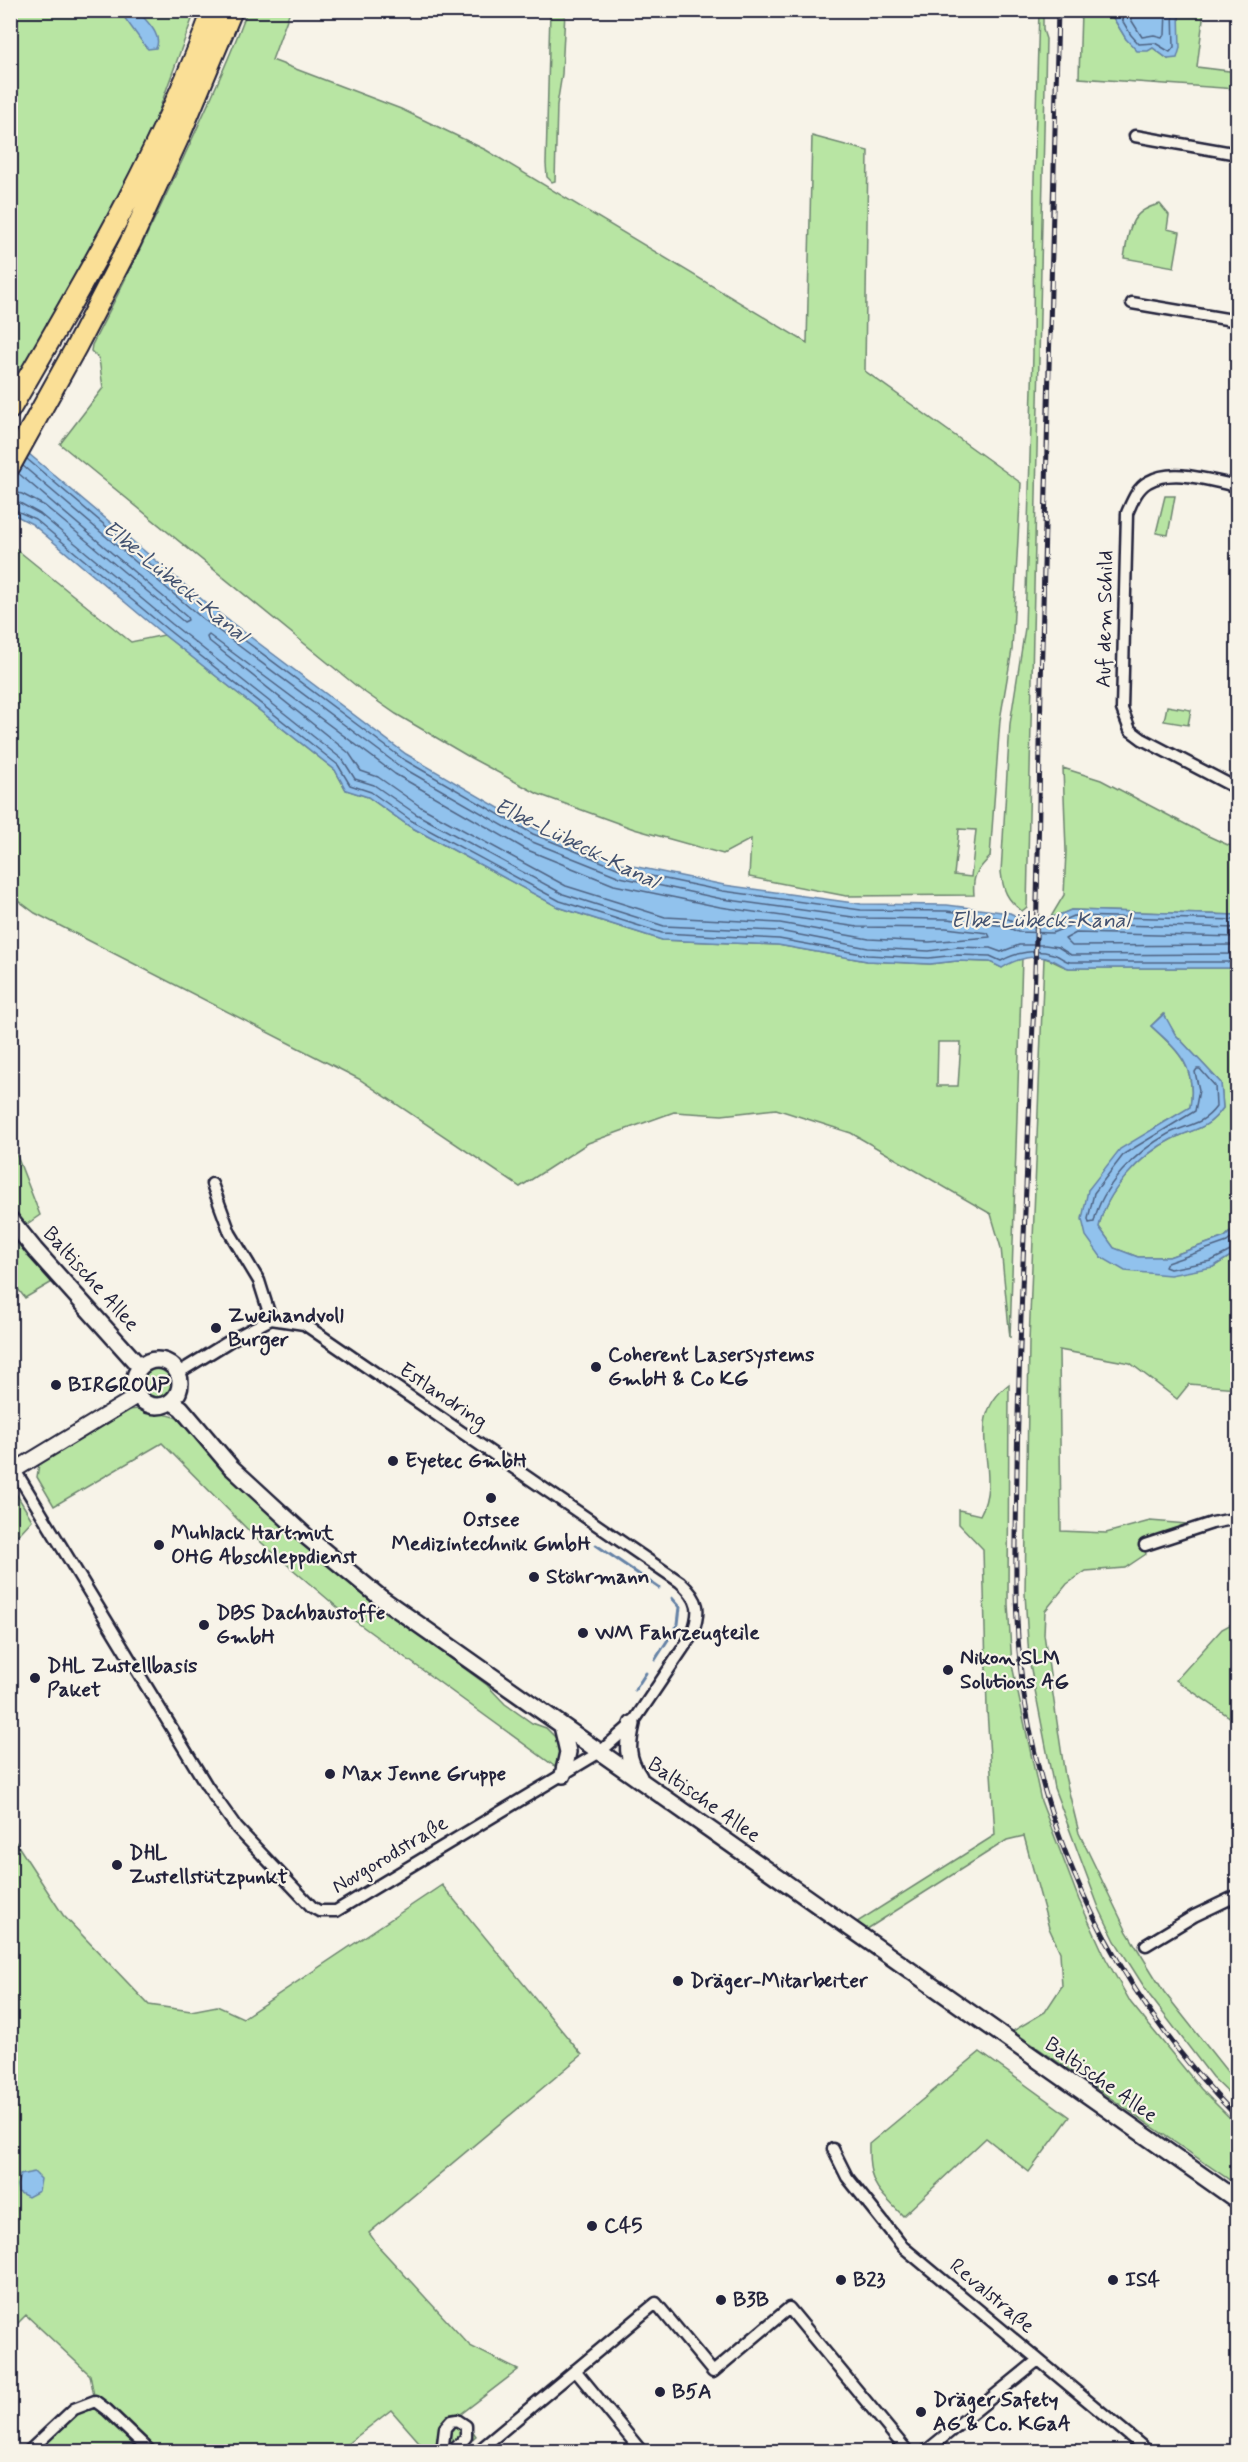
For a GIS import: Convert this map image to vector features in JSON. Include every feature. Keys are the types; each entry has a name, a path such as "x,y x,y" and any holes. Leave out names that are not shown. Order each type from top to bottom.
{"highway":[{"path":"10,409 110,234 161,132 213,10"},
{"path":"10,466 76,347 156,188 232,10"}],"main road":[{"name":"Baltische Allee","path":"10,1219 42,1259 140,1367"},
{"path":"159,1360 168,1363 178,1373 180,1390 172,1402 164,1406 152,1406 137,1396 134,1379 140,1367 149,1361 159,1360"},
{"name":"Baltische Allee","path":"172,1402 181,1408 231,1467 307,1537 381,1598 1238,2201"},
{"path":"632,1724 627,1743 629,1762 644,1784"},
{"path":"562,1726 568,1752 563,1775"}],"street":[{"path":"1135,136 1238,154"},
{"path":"1132,303 1238,321"},
{"name":"Auf dem Schild","path":"1237,487 1170,474 1148,482 1136,493 1127,513 1122,709 1130,730 1142,739 1238,789"},
{"path":"178,1373 271,1319 259,1281 230,1233 212,1184"},
{"name":"Estlandring","path":"271,1319 304,1324 597,1524 693,1593 698,1606 698,1620 692,1635 632,1724 600,1752"},
{"path":"12,1468 137,1396"},
{"name":"Novgorodstraße","path":"12,1468 207,1786 237,1828 260,1854 319,1911 336,1911 600,1752"},
{"path":"1144,1545 1212,1523 1238,1518"},
{"path":"1146,1945 1194,1916 1238,1895"},
{"name":"Revalstraße","path":"832,2149 847,2177 903,2247 1149,2451"},
{"path":"477,2451 656,2303 713,2372 789,2308 908,2451"},
{"path":"925,2451 1038,2360"},
{"path":"575,2370 642,2451"},
{"path":"28,2451 74,2409 95,2402 107,2409 151,2451"},
{"path":"442,2451 447,2424 457,2420 466,2426 466,2437 452,2451"}],"green space":[{"path":"1043,10 1043,30 1046,39 1027,907 1022,911 1007,894 1001,872 1010,724 1025,628 1033,354 1034,180 1039,11"},
{"path":"10,11 195,11 155,121 97,241 11,388"},
{"path":"247,11 290,11 272,60 401,109 486,150 807,343 812,136 868,151 865,371 1021,483 1012,650 1000,720 990,857 976,874 974,895 846,896 749,877 751,839 723,854 634,829 538,794 396,714 360,689 60,444 103,388 99,359 91,351 92,345 170,187 229,58","holes":["959,829 976,830 971,877 954,875"]},
{"path":"550,11 565,11 562,74 557,105 555,181 552,182 547,177 546,164"},
{"path":"1081,11 1109,11 1126,39 1153,48 1168,59 1178,38 1179,11 1204,11 1197,67 1237,72 1237,89 1079,78"},
{"path":"1160,204 1169,215 1167,229 1180,232 1174,267 1124,258 1129,231 1136,217 1149,207"},
{"path":"1165,496 1175,496 1168,535 1156,533"},
{"path":"10,544 131,642 164,635 335,770 346,790 368,797 409,826 558,907 662,940 778,945 867,961 930,964 957,961 990,962 1002,968 1022,958 1010,1338 1001,1248 991,1214 851,1133 776,1109 722,1115 674,1112 588,1143 520,1187 359,1079 35,913 11,895","holes":["938,1042 961,1042 958,1086 937,1086"]},
{"path":"1167,706 1191,710 1188,725 1164,721"},
{"path":"1063,768 1101,780 1206,835 1237,847 1237,915 1071,910 1049,920 1064,895 1066,851"},
{"path":"1044,958 1069,968 1237,968 1237,1225 1225,1237 1169,1257 1138,1257 1114,1248 1099,1227 1109,1201 1137,1164 1172,1139 1205,1125 1223,1108 1221,1083 1175,1034 1163,1014 1151,1026 1184,1061 1191,1082 1190,1108 1159,1125 1088,1190 1101,1257 1213,1267 1237,1252 1237,1388 1189,1384 1177,1399 1130,1363 1059,1350 1061,1531 1106,1533 1150,1521 1188,1524 1142,1540 1146,1554 1125,1568 1086,1571 1067,1584 1045,1611 1044,1634 1065,1776 1079,1833 1127,1932 1164,1992 1237,2084 1237,2101 1212,2077 1150,1996 1115,1941 1099,1908 1054,1788 1029,1659 1025,1593 1029,1342"},
{"path":"10,1138 40,1215 24,1226 11,1205"},
{"path":"10,1234 54,1281 25,1298 11,1280"},
{"path":"159,1366 172,1371 177,1384 172,1397 159,1402 146,1397 141,1384 146,1371"},
{"path":"1009,1384 1008,1604 1012,1665 1041,1801 1079,1900 1106,1959 1131,2003 1201,2089 1237,2125 1237,2185 1013,2031 1045,2012 1062,1986 1060,1952 1049,1928 1024,1836 1007,1840 864,1931 854,1924 995,1835 987,1710 983,1549 959,1524 959,1510 980,1515 986,1498 988,1481 984,1430 987,1414 994,1399"},
{"path":"138,1409 177,1418 275,1518 326,1563 394,1617 487,1685 505,1704 532,1723 546,1728 562,1744 557,1768 344,1613 256,1538 162,1443 54,1506 37,1477 39,1464 128,1410"},
{"path":"11,1490 14,1490 32,1520 11,1539"},
{"path":"1237,1621 1237,1722 1176,1680 1222,1629"},
{"path":"11,1835 63,1915 149,2005 191,2011 217,2006 243,2018 442,1885 582,2055 369,2233 379,2247 470,2346 518,2370 461,2414 476,2436 459,2451 427,2451 391,2410 338,2451 28,2451 54,2428 95,2401 90,2375 26,2315 11,2330"},
{"path":"980,2052 1070,2117 1029,2172 986,2138 903,2216 886,2199 872,2177 869,2144"}],"water":[{"path":"123,11 138,11 155,33 158,43 156,48 148,49 145,46 124,17"},
{"path":"1109,11 1179,11 1180,48 1177,58 1168,59 1153,48 1148,51 1137,51 1126,39"},
{"name":"Elbe-Lübeck-Kanal","path":"10,438 212,608 406,754 535,829 623,864 724,885 861,904 947,905 1010,913 1033,920 1056,916 1071,910 1237,915 1237,968 1069,968 1040,957 1013,962 1002,968 990,962 957,961 930,964 867,961 778,945 662,940 558,907 409,826 368,797 346,790 335,770 164,635 32,524 11,513"},
{"path":"1164,1014 1175,1034 1221,1083 1223,1108 1205,1125 1172,1139 1137,1164 1109,1201 1099,1227 1114,1248 1138,1257 1169,1257 1225,1237 1237,1225 1237,1252 1213,1267 1170,1275 1125,1271 1101,1257 1086,1236 1082,1219 1088,1190 1120,1149 1190,1107 1191,1081 1184,1061 1151,1026"},
{"path":"34,2172 41,2179 39,2191 28,2197 18,2192 17,2185 20,2175"}],"waterway":[{"path":"596,1545 659,1588"},
{"path":"655,1660 678,1624 680,1607 672,1598"},
{"path":"635,1690 646,1673"}],"railway":[{"path":"1058,10 1036,939 1018,1413 1016,1563 1019,1657 1028,1719 1040,1775 1057,1830 1078,1883 1103,1934 1132,1984 1164,2031 1199,2076 1238,2118"}],"place":[{"name":"Zweihandvoll Burger","path":"216,1328"},
{"name":"Coherent Lasersystems GmbH & Co KG","path":"596,1367"},
{"name":"BIRGROUP","path":"56,1385"},
{"name":"Eyetec GmbH","path":"393,1461"},
{"name":"Ostsee Medizintechnik GmbH","path":"491,1498"},
{"name":"Muhlack Hartmut OHG Abschleppdienst","path":"159,1545"},
{"name":"Stöhrmann","path":"534,1577"},
{"name":"DBS Dachbaustoffe GmbH","path":"204,1625"},
{"name":"WM Fahrzeugteile","path":"583,1633"},
{"name":"Nikon SLM Solutions AG","path":"948,1670"},
{"name":"DHL Zustellbasis Paket","path":"35,1678"},
{"name":"Max Jenne Gruppe","path":"330,1774"},
{"name":"DHL Zustellstützpunkt","path":"117,1865"},
{"name":"Dräger-Mitarbeiter","path":"678,1981"},
{"name":"C45","path":"592,2226"},
{"name":"B23","path":"841,2280"},
{"name":"IS4","path":"1113,2280"},
{"name":"B3B","path":"721,2300"},
{"name":"B5A","path":"660,2392"},
{"name":"Dräger Safety AG & Co. KGaA","path":"921,2412"}]}
